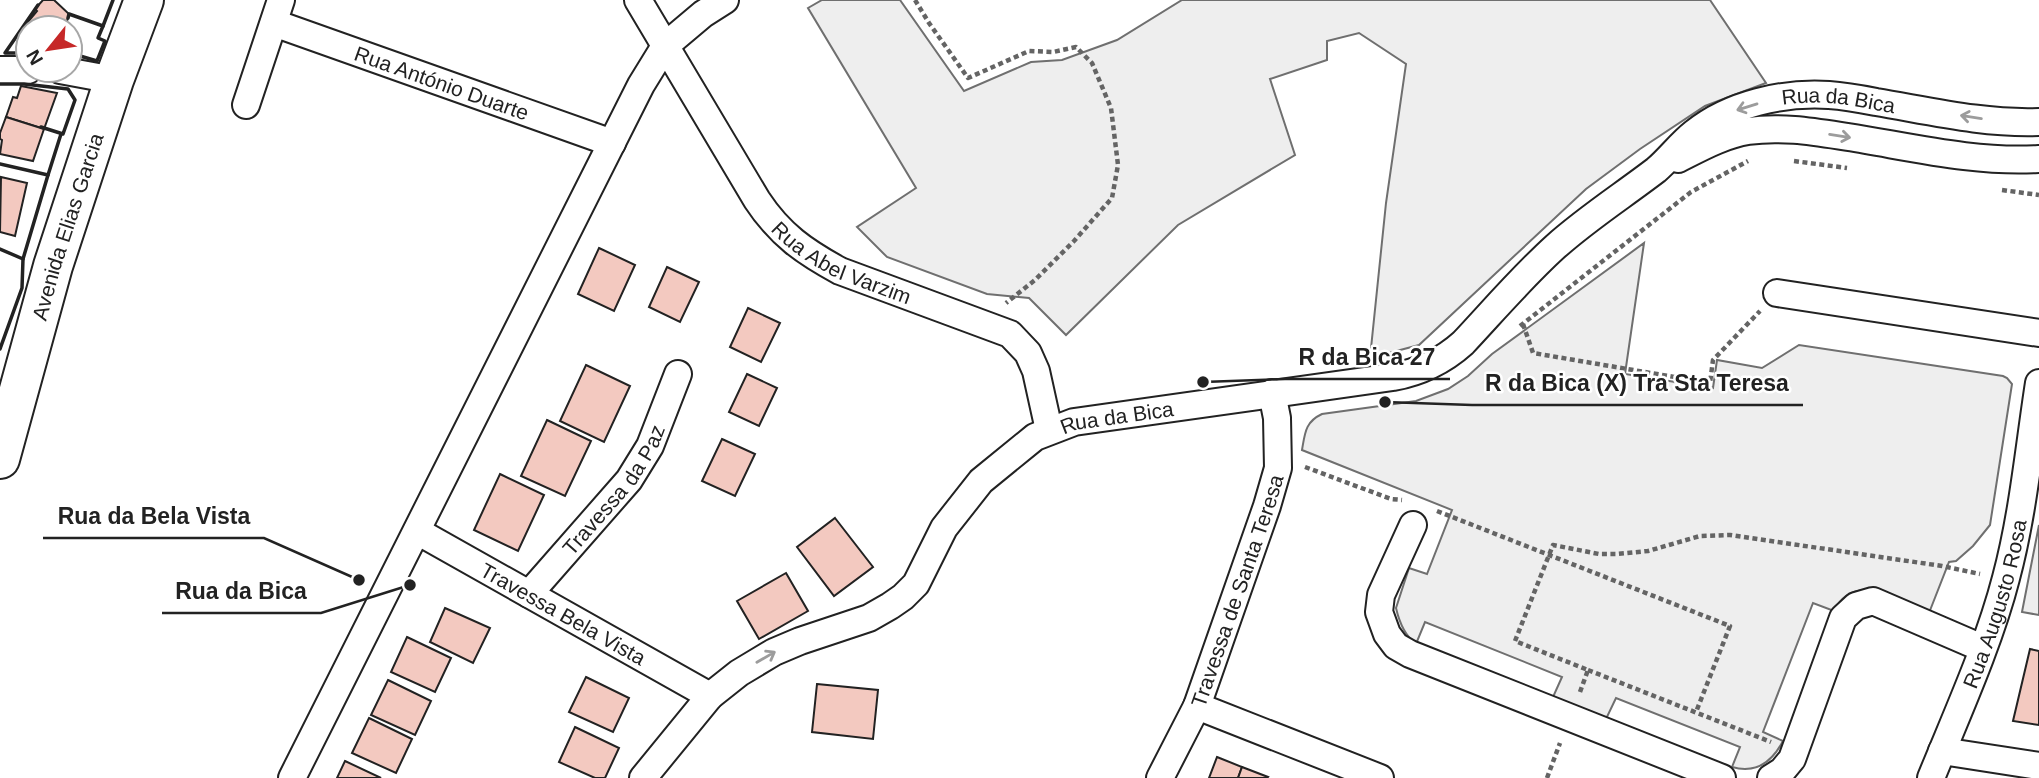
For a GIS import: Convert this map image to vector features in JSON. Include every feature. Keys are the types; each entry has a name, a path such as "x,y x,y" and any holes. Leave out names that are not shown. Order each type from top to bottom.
{"main road":[{"name":"Avenida Elias Garcia","path":"0,459 53,266 114,80 144,0"}],"street":[{"name":"Rua Abel Varzim","path":"638,0 757,200 777,228 793,242 841,271 1010,334 1028,353 1049,430"},
{"path":"292,778 641,85 666,46 703,14 725,0"},
{"path":"246,105 277,11"},
{"name":"Rua António Duarte","path":"277,11 612,143"},
{"path":"84,74 114,80"},
{"name":"Rua da Bica","path":"643,778 710,696 739,673 774,652 800,641 869,618 890,606 916,584 944,528 981,481 1027,443 1049,430 1074,422 1417,371 1442,359 1463,343 1553,248 1658,168 1693,134 1719,117 1739,109 1773,99 1802,95 1840,96 1984,120 2039,122"},
{"name":"Rua da Bica","path":"1658,168 1715,141 1745,132 1774,128 1805,130 1979,158 2039,159"},
{"path":"1777,293 2039,334"},
{"name":"Travessa da Paz","path":"529,594 629,480 650,446 678,374"},
{"name":"Rua Augusto Rosa","path":"1931,778 2006,579 2014,545 2039,383"},
{"name":"Travessa de Santa Teresa","path":"1160,778 1197,706 1268,506 1278,468 1277,418 1272,393"},
{"path":"1417,511 1381,595 1378,612 1387,634 1396,646 1409,654 1722,778"},
{"name":"Travessa Bela Vista","path":"417,531 710,696"},
{"path":"1771,778 1782,771 1792,759 1843,618 1856,606 1873,601 1982,648"},
{"path":"1197,706 1380,778"},
{"path":"1942,751 2039,766"}],"path":[{"path":"915,0 968,78 1029,51 1053,52 1076,47 1091,63 1111,108 1118,165 1112,198 1074,242 1011,299"},
{"path":"1514,331 1691,192 1758,156"},
{"path":"1785,160 1852,169"},
{"path":"1999,189 2039,195"},
{"path":"1523,324 1533,354 1710,383 1713,360 1777,293"},
{"path":"1298,464 1417,511 1549,556 1730,626 1696,712"},
{"path":"1795,751 1515,640 1553,545 1599,554 1617,554 1648,551 1700,536 1730,535 1942,566 2006,579"},
{"path":"1547,778 1588,670"}],"shaded area":[{"path":"822,0 900,0 964,91 1031,62 1062,60 1117,40 1182,0 1710,0 1766,83 1705,106 1640,149 1586,189 1419,345 1370,358 1386,203 1406,64 1359,33 1327,41 1327,60 1270,79 1295,155 1178,225 1066,335 1029,298 987,294 887,257 857,227 916,188 808,8"},
{"path":"1644,243 1625,374 1713,388 1717,360 1762,368 1799,345 2003,376 2012,384 1990,525 1973,546 1956,561 1949,562 1929,613 1891,596 1865,590 1853,592 1843,599 1834,611 1813,603 1763,732 1783,741 1768,760 1749,769 1732,767 1740,747 1616,698 1606,719 1553,697 1562,677 1425,622 1416,644 1403,628 1396,608 1409,568 1427,574 1452,510 1302,450 1309,424 1322,414 1416,401 1448,389"},
{"path":"2039,525 2039,615 2022,612"}],"building":[{"path":"43,0 54,0 69,14 34,14 37,11 35,9"},
{"path":"21,86 57,93 44,129 6,117 13,97 17,98"},
{"path":"6,117 44,129 33,161 0,154 0,133"},
{"path":"1,177 27,183 15,236 0,232"},
{"path":"599,248 635,265 614,311 578,294"},
{"path":"667,267 699,282 680,322 649,307"},
{"path":"748,308 780,323 761,362 730,347"},
{"path":"586,365 630,386 604,442 560,421"},
{"path":"747,374 777,388 759,426 729,412"},
{"path":"547,420 591,441 565,496 521,476"},
{"path":"722,439 755,454 735,496 702,481"},
{"path":"500,474 544,495 518,551 474,530"},
{"path":"835,518 873,567 834,596 797,547"},
{"path":"786,573 808,611 759,639 737,601"},
{"path":"445,608 490,628 473,663 430,642"},
{"path":"407,637 451,658 435,692 391,672"},
{"path":"2030,649 2039,651 2039,725 2013,721"},
{"path":"586,677 629,698 613,732 569,712"},
{"path":"388,680 431,701 415,735 371,715"},
{"path":"817,684 878,690 873,739 812,732"},
{"path":"369,718 412,739 396,773 352,753"},
{"path":"575,727 619,748 605,778 595,778 559,762"},
{"path":"1217,757 1242,767 1238,778 1209,778"},
{"path":"345,761 381,778 337,778"},
{"path":"1242,767 1268,777 1238,778"}],"wall":[{"path":"103,26 113,0"},
{"path":"32,14 38,5"},
{"path":"84,19 103,26 98,38 105,41 97,61 84,57"},
{"path":"14,40 5,53 14,53"},
{"path":"0,84 68,89 75,100 63,134 41,127"},
{"path":"48,175 61,134"},
{"path":"0,164 48,175 23,259 0,249"},
{"path":"0,349 22,288 23,259"}],"place":[{"name":"R da Bica 27","path":"1203,382"},
{"name":"R da Bica (X) Tra Sta Teresa","path":"1385,402"},
{"name":"Rua da Bela Vista","path":"359,580"},
{"name":"Rua da Bica","path":"410,585"}]}
